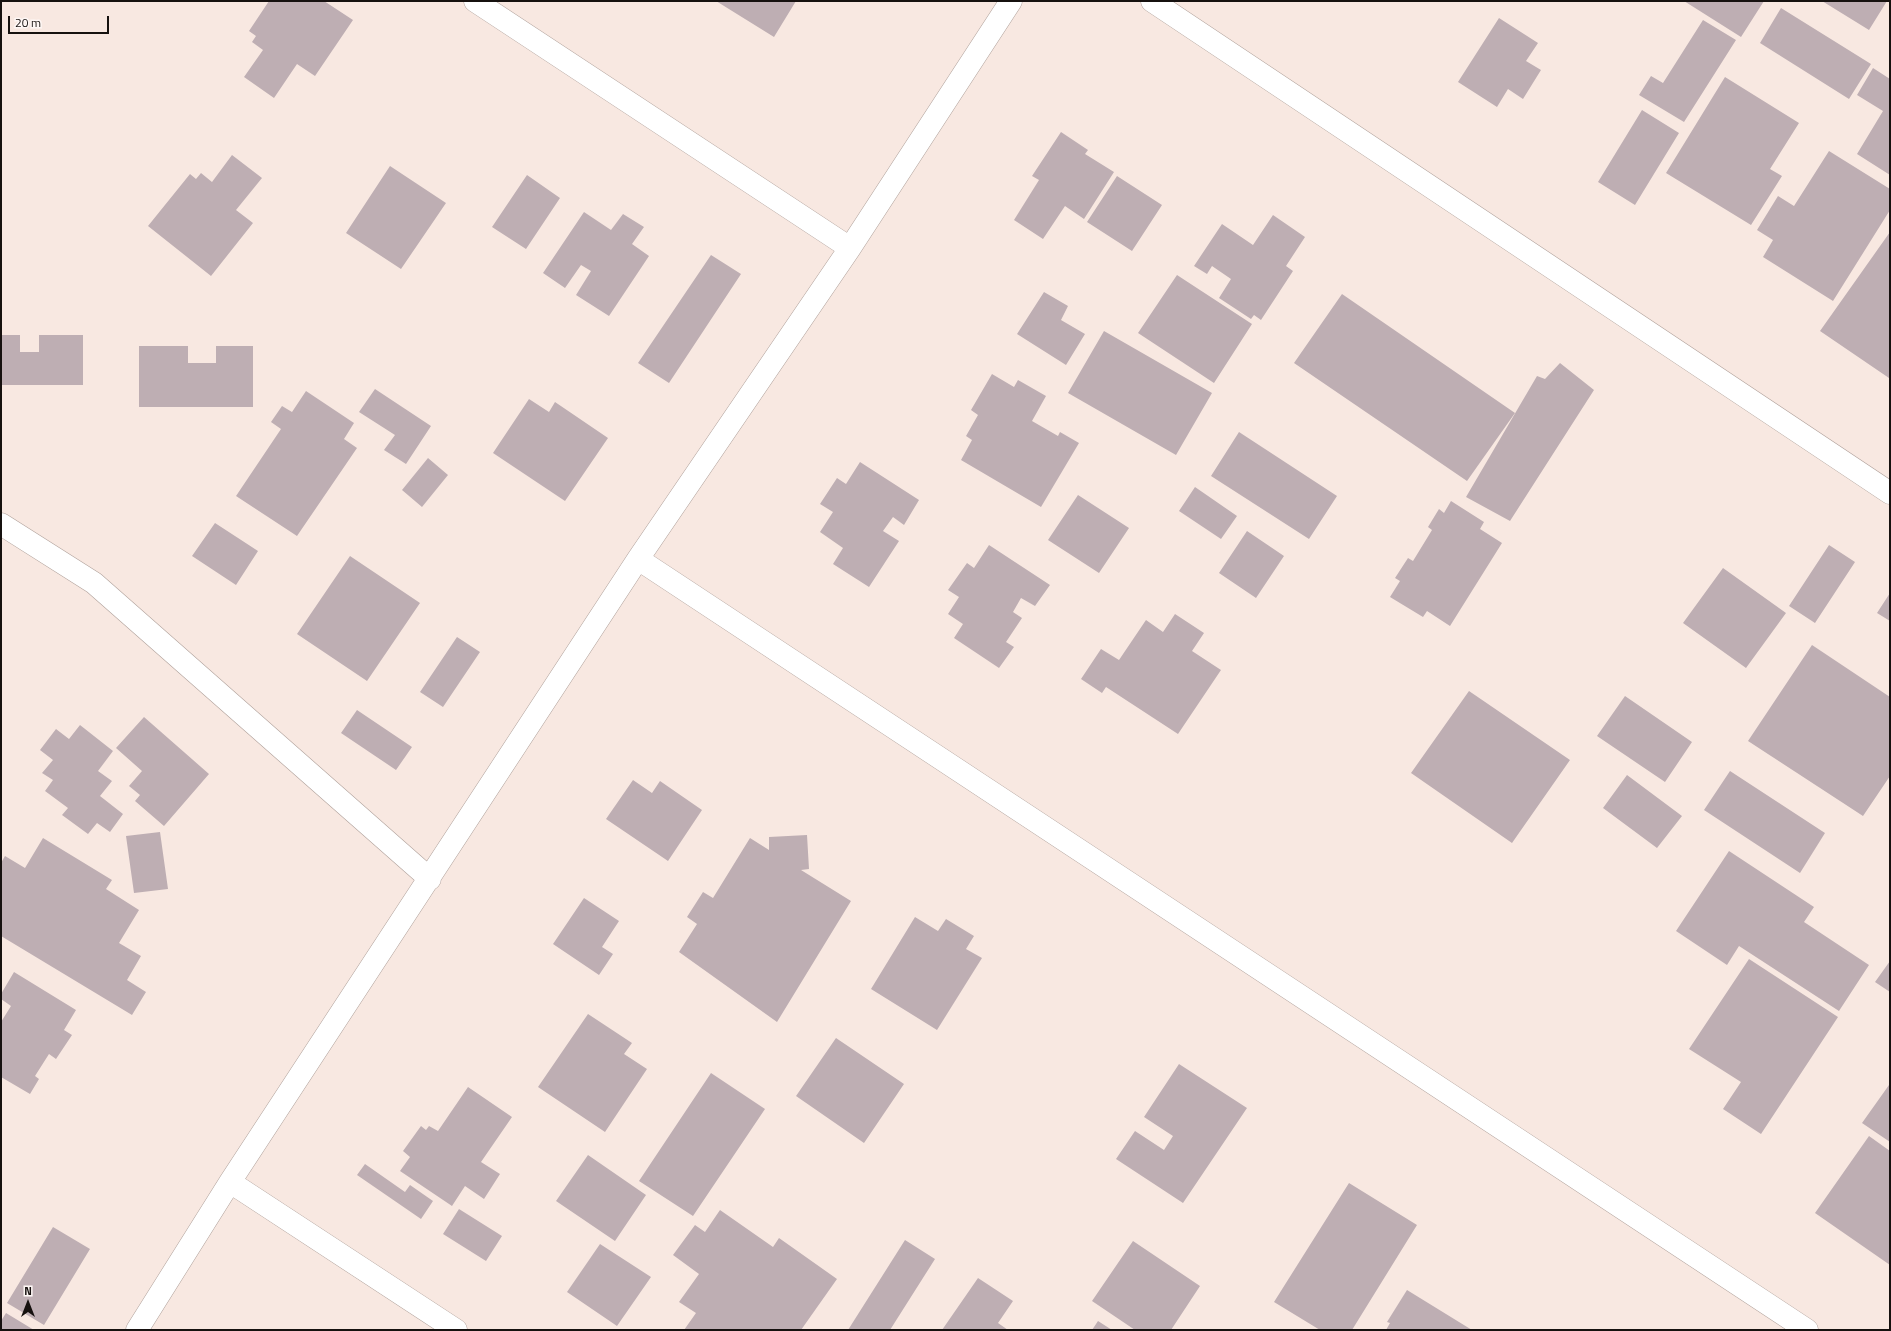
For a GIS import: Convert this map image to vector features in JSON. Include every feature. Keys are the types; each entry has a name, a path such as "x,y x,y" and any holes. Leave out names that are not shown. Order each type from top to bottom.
{"street":[{"path":"475,1 850,248"},
{"path":"137,1330 230,1182 430,879 638,559 850,248 1011,1"},
{"path":"1152,1 1890,492"},
{"path":"1,524 94,583 430,879"},
{"path":"638,559 1807,1330"},
{"path":"230,1182 456,1330"}],"building":[{"path":"269,1 324,1 353,20 315,76 297,64 274,98 244,77 263,50 252,42 256,36 249,31"},
{"path":"716,1 796,1 774,37"},
{"path":"1684,1 1764,1 1741,37"},
{"path":"1822,1 1887,1 1869,30"},
{"path":"1781,8 1871,64 1849,99 1760,43"},
{"path":"1499,18 1538,43 1526,61 1541,70 1523,99 1508,89 1497,107 1458,82"},
{"path":"1703,20 1736,40 1684,122 1639,95 1651,76 1663,83"},
{"path":"1873,68 1890,79 1890,175 1857,154 1883,111 1857,95"},
{"path":"1725,77 1799,123 1770,169 1782,176 1751,225 1666,173"},
{"path":"1642,110 1679,133 1635,205 1598,182"},
{"path":"1061,132 1088,150 1085,154 1114,172 1084,219 1065,206 1043,239 1014,220 1039,180 1032,176"},
{"path":"1829,151 1890,189 1890,210 1833,301 1763,257 1773,240 1757,230 1778,196 1794,206"},
{"path":"232,155 262,178 236,210 253,223 211,276 148,226 190,174 196,179 201,173 212,182"},
{"path":"390,166 446,203 401,269 346,233"},
{"path":"527,175 560,198 526,249 492,227"},
{"path":"1117,176 1162,205 1132,251 1087,222"},
{"path":"584,212 611,230 623,214 644,227 632,244 649,256 609,316 576,295 591,271 581,265 565,288 543,273"},
{"path":"1273,215 1305,237 1286,266 1293,271 1261,320 1254,315 1251,319 1219,298 1231,279 1212,266 1207,274 1194,266 1222,224 1253,245"},
{"path":"1890,232 1890,377 1889,378 1820,331"},
{"path":"711,255 741,274 669,383 638,363"},
{"path":"1177,275 1252,324 1214,383 1138,333"},
{"path":"1044,292 1068,306 1061,320 1085,334 1066,365 1017,334"},
{"path":"1342,294 1515,413 1467,481 1294,363"},
{"path":"1104,331 1212,393 1176,455 1068,393"},
{"path":"1,335 20,335 20,352 39,352 39,335 83,335 83,385 1,385"},
{"path":"139,346 188,346 188,363 216,363 216,346 253,346 253,407 139,407"},
{"path":"1560,363 1594,390 1510,521 1466,497 1537,376 1545,379"},
{"path":"992,374 1014,387 1018,380 1046,396 1032,421 1058,436 1060,432 1079,443 1041,507 961,460 972,440 966,436 978,415 971,410"},
{"path":"375,389 431,426 406,464 384,450 395,435 359,412"},
{"path":"306,391 354,423 344,439 357,448 297,536 236,496 281,429 271,422 282,406 292,412"},
{"path":"529,399 549,412 555,402 608,438 565,501 493,453"},
{"path":"1239,432 1337,496 1309,539 1211,476"},
{"path":"428,458 448,475 422,507 402,490"},
{"path":"860,462 919,500 904,525 893,517 883,531 899,541 869,587 833,564 843,548 820,532 833,512 820,504 837,478 846,484"},
{"path":"1195,487 1237,516 1221,539 1179,511"},
{"path":"1078,495 1129,528 1099,573 1048,540"},
{"path":"1451,501 1484,522 1480,529 1502,543 1450,626 1427,611 1423,617 1390,597 1400,581 1395,578 1408,558 1413,561 1432,530 1428,527 1439,509 1444,513"},
{"path":"215,523 258,551 236,585 192,556"},
{"path":"1247,531 1284,556 1256,598 1219,573"},
{"path":"989,545 1050,585 1035,606 1021,598 1013,612 1022,618 1006,642 1014,647 999,668 954,638 963,624 948,614 959,597 948,590 967,563 974,568"},
{"path":"1829,545 1855,562 1815,623 1789,606"},
{"path":"350,556 420,603 367,681 297,634"},
{"path":"1723,568 1786,613 1746,668 1683,623"},
{"path":"1890,593 1890,621 1877,613"},
{"path":"1175,614 1204,633 1192,651 1221,670 1178,734 1106,687 1102,693 1081,679 1101,649 1119,660 1146,620 1163,632"},
{"path":"457,637 480,652 443,707 420,692"},
{"path":"1812,645 1890,697 1890,776 1863,816 1748,741"},
{"path":"1469,691 1570,760 1512,843 1411,773"},
{"path":"1625,696 1692,742 1665,782 1597,736"},
{"path":"357,710 412,747 396,770 341,733"},
{"path":"144,717 209,774 164,826 135,801 140,795 129,786 142,771 116,748"},
{"path":"80,725 113,751 98,771 112,781 100,796 123,814 110,832 97,823 88,834 62,815 68,808 45,791 53,780 42,773 53,760 40,750 56,729 69,739"},
{"path":"1730,771 1825,833 1800,873 1704,810"},
{"path":"1627,775 1682,816 1657,848 1603,808"},
{"path":"633,780 652,793 660,781 702,810 668,861 606,819"},
{"path":"160,832 168,889 134,893 126,836"},
{"path":"807,835 809,869 801,870 851,901 777,1022 679,952 697,924 687,917 703,892 713,898 750,838 769,850 769,837"},
{"path":"43,838 112,880 106,889 139,910 119,943 141,956 127,980 146,992 132,1015 1,936 1,863 5,856 25,868"},
{"path":"1729,851 1814,907 1804,922 1869,965 1839,1011 1739,946 1727,965 1676,931"},
{"path":"584,898 619,921 602,947 613,954 599,975 553,944"},
{"path":"915,917 938,931 946,919 974,936 966,949 982,958 937,1030 871,989"},
{"path":"1749,959 1838,1017 1761,1134 1723,1109 1741,1082 1689,1049"},
{"path":"1890,961 1890,992 1875,982"},
{"path":"14,972 76,1010 64,1030 72,1035 56,1059 49,1054 35,1076 39,1079 30,1094 1,1077 1,1022 11,1006 1,999 1,994"},
{"path":"588,1014 632,1043 624,1054 647,1069 605,1132 538,1087"},
{"path":"836,1038 904,1084 864,1143 796,1096"},
{"path":"1179,1064 1247,1108 1183,1203 1116,1159 1135,1131 1164,1150 1173,1136 1144,1117"},
{"path":"711,1073 765,1109 693,1216 639,1181"},
{"path":"1890,1085 1890,1142 1862,1123"},
{"path":"468,1087 512,1117 481,1162 500,1174 484,1199 465,1186 452,1206 400,1171 410,1157 403,1151 421,1126 426,1130 429,1126 438,1131"},
{"path":"1869,1136 1890,1151 1890,1265 1815,1213"},
{"path":"588,1155 646,1195 615,1241 556,1201"},
{"path":"365,1164 405,1192 410,1185 433,1201 421,1219 357,1175"},
{"path":"1349,1183 1417,1225 1352,1330 1320,1330 1274,1302"},
{"path":"459,1209 502,1236 486,1261 443,1234"},
{"path":"720,1210 773,1247 779,1238 837,1279 801,1330 684,1330 696,1313 679,1302 699,1274 673,1255 695,1225 705,1232"},
{"path":"53,1227 90,1249 44,1325 7,1303"},
{"path":"905,1240 935,1259 890,1330 848,1330"},
{"path":"1133,1241 1200,1286 1171,1330 1135,1330 1092,1301"},
{"path":"600,1244 651,1277 617,1326 567,1292"},
{"path":"978,1278 1013,1301 998,1323 1008,1330 942,1330"},
{"path":"1407,1290 1472,1330 1386,1330 1390,1323 1387,1322"},
{"path":"6,1313 34,1330 1,1330 1,1321"},
{"path":"1098,1321 1112,1330 1092,1330"}]}
